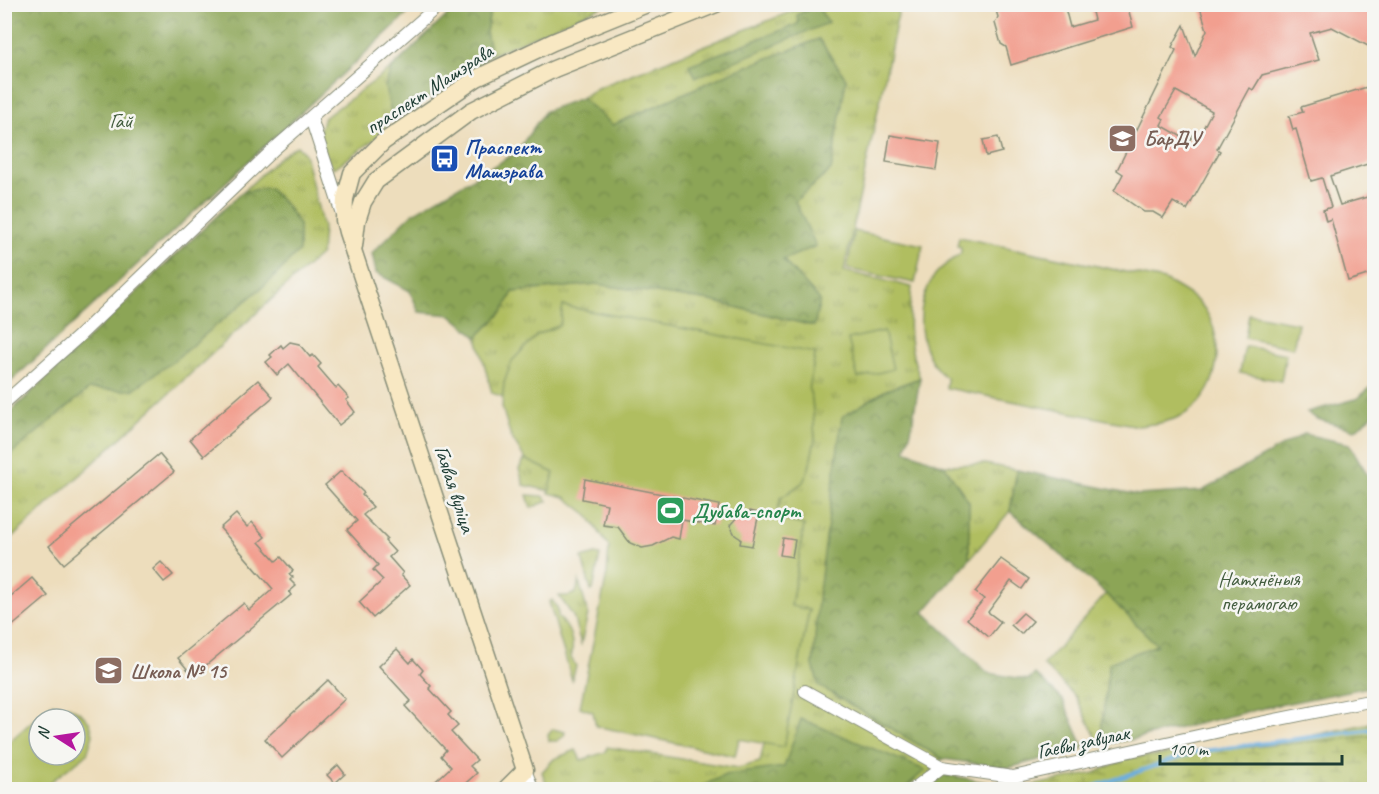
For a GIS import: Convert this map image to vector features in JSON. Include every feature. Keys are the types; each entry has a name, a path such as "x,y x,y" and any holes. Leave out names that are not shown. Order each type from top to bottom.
{"main road":[{"name":"праспект Машэрава","path":"344,220 345,200 352,173 382,142 477,78 553,42 647,4"},
{"name":"праспект Машэрава","path":"353,250 357,221 363,202 376,181 471,111 554,69 716,4"},
{"name":"Гаявая вуліца","path":"344,220 525,770"},
{"path":"505,789 525,770"}],"street":[{"path":"4,403 77,338 274,149 440,4"},
{"path":"311,118 344,220"},
{"path":"805,691 942,767 912,789"},
{"name":"Гаевы завулак","path":"942,767 1013,777 1374,700"},
{"name":"Гаявая вуліца","path":"525,770 533,789"}],"green space":[{"name":"Гай","path":"5,4 417,4 417,5 5,387"},
{"path":"458,5 491,5 486,32 491,55 442,91 392,116 385,87 392,68"},
{"path":"491,5 605,5 491,55 486,32"},
{"path":"808,5 900,5 844,271 912,287 910,333 913,355 920,378 886,390 819,686 943,759 931,769 942,774 927,789 548,789 542,772 554,759 576,750 581,760 606,752 607,747 738,768 760,762 764,743 784,746 809,610 791,607 804,525 775,518 781,498 803,482 809,468 815,439 809,390 815,354 563,306 560,325 537,335 504,383 503,397 492,393 477,337 503,311 513,292 596,284 711,301 814,326 819,300 783,260 795,201 831,170 846,79 819,39 732,72 613,125 581,98 597,88"},
{"path":"817,5 828,23 696,77 689,65 798,24 797,15"},
{"path":"819,39 846,79 831,170 795,201 816,246 783,260 820,300 814,326 711,301 596,284 513,292 503,311 477,337 451,315 419,312 410,291 376,273 372,253 413,213 516,153 545,111 581,98 613,125 732,72"},
{"path":"392,68 385,87 392,116 381,135 334,168 314,145 324,118"},
{"path":"297,146 305,154 323,228 321,254 5,544 5,459 89,389 132,390 172,362 272,279 299,251 299,225 287,206 269,188 242,192 276,161"},
{"path":"269,188 287,207 299,225 299,251 272,279 172,362 132,390 89,389 5,459 5,417 242,192"},
{"path":"854,231 923,245 915,283 847,269"},
{"path":"959,237 1164,280 1188,294 1204,308 1213,326 1216,340 1215,369 1204,396 1195,407 1177,418 1138,426 946,388 947,379 930,358 925,346 921,320 922,307 931,281 940,269 961,253 961,247 957,246"},
{"path":"563,306 815,353 809,390 812,399 815,439 809,468 803,482 781,498 775,518 804,525 791,606 809,610 784,747 739,739 735,756 596,726 593,712 580,707 607,574 609,547 588,515 565,497 549,493 554,473 525,459 511,437 502,407 504,383 512,361 537,335 560,325"},
{"path":"1249,314 1298,323 1293,348 1245,338"},
{"path":"884,331 893,369 858,378 848,339"},
{"path":"1245,346 1286,354 1281,381 1240,373"},
{"path":"920,378 911,431 905,450 944,465 969,502 969,560 924,612 988,673 1029,680 1035,674 1063,700 1084,748 1008,768 943,759 819,686 813,665 818,599 842,417 886,390"},
{"path":"1374,385 1374,414 1355,430 1317,419 1307,412 1356,399"},
{"name":"Натхнёныя перамогаю","path":"1304,434 1349,444 1374,485 1374,686 1100,745 1109,663 1157,645 1106,594 1010,511 1017,470 1138,495 1202,491"},
{"path":"525,459 554,473 550,491 524,485 519,469"},
{"path":"985,464 1017,470 1010,511 969,560 969,502 944,465"},
{"path":"527,495 543,496 548,501 531,508"},
{"path":"595,554 600,555 591,591 582,558"},
{"path":"579,581 588,614 581,644 573,616 559,596 576,593"},
{"path":"1106,594 1157,645 1109,663 1100,745 1076,697 1043,665"},
{"path":"552,600 558,609 558,617 566,626 570,636 571,658 576,666 572,680 549,602"},
{"path":"52,704 70,707 49,707"},
{"path":"801,719 925,770 904,789 694,790 725,775 784,767"},
{"path":"87,720 93,735 87,754"},
{"path":"1374,722 1374,736 1258,747 1366,724"},
{"path":"27,726 27,767 70,767 41,789 5,789 5,745"},
{"path":"553,729 565,732 564,736 557,741 549,741 548,735"},
{"path":"1374,736 1374,789 1015,789 1095,773 1127,758"},
{"path":"942,774 1019,788 1015,790 927,790"}],"building":[{"path":"994,4 1064,4 1070,27 1094,20 1090,4 1127,4 1133,27 1011,65 1006,47 1001,44 995,23 998,17"},
{"path":"1199,4 1374,4 1374,34 1368,46 1332,27 1310,33 1319,60 1262,75 1253,90 1250,88 1217,149 1220,151 1187,210 1173,202 1163,218 1153,212 1144,212 1114,191 1123,174 1117,170 1176,50 1172,47 1184,25 1195,56 1207,30","holes":["1176,91 1212,111 1199,136 1194,133 1189,141 1161,125 1164,119 1161,117"]},
{"path":"1367,87 1368,93 1374,91 1374,162 1330,176 1340,205 1374,195 1374,273 1348,281 1331,219 1326,221 1323,210 1331,207 1322,178 1311,181 1296,129 1293,130 1289,116 1303,112 1301,107"},
{"path":"890,135 940,143 936,170 886,162"},
{"path":"998,137 1002,152 986,156 983,140"},
{"path":"290,342 299,344 310,357 313,355 321,364 318,367 336,388 338,386 349,398 346,400 355,412 339,425 289,364 277,375 266,362 281,345 283,348"},
{"path":"258,380 273,397 204,456 190,439"},
{"path":"159,454 174,472 64,564 49,546"},
{"path":"341,471 364,493 362,495 373,507 363,515 387,539 385,541 395,552 389,557 410,585 373,618 359,602 383,580 373,570 378,565 347,530 357,521 325,485"},
{"name":"Дубава-спорт","path":"585,479 719,505 715,526 682,520 679,539 671,537 653,546 642,548 630,543 618,527 603,525 607,504 582,499"},
{"path":"750,511 759,513 752,546 740,544 741,539 735,535 730,525 739,515 749,517"},
{"path":"236,514 247,527 252,522 265,537 259,542 276,561 281,557 293,571 289,574 293,577 290,580 296,586 289,592 291,595 193,676 178,658 244,603 249,610 273,589 220,528"},
{"path":"783,538 795,540 792,557 780,555"},
{"path":"1001,559 1029,579 1022,589 1011,581 988,612 1001,622 989,637 967,619 984,599 975,592"},
{"path":"161,562 173,575 164,582 153,569"},
{"path":"32,578 48,596 4,633 4,602"},
{"path":"1023,613 1033,621 1021,634 1011,625"},
{"path":"397,649 410,663 413,659 423,670 420,674 431,686 429,688 451,712 448,715 458,726 451,732 477,760 470,766 477,773 459,789 427,789 451,767 441,756 446,750 405,706 411,701 379,666"},
{"path":"328,680 345,699 282,758 265,739"},
{"path":"338,765 345,774 335,783 327,775"}],"waterway":[{"path":"1084,790 1196,752 1374,729"}],"place":[{"name":"БарДУ","path":"1123,138"},
{"name":"Праспект Машэрава","path":"444,159"},
{"name":"Дубава-спорт","path":"671,511"},
{"name":"Школа № 15","path":"109,671"}]}
